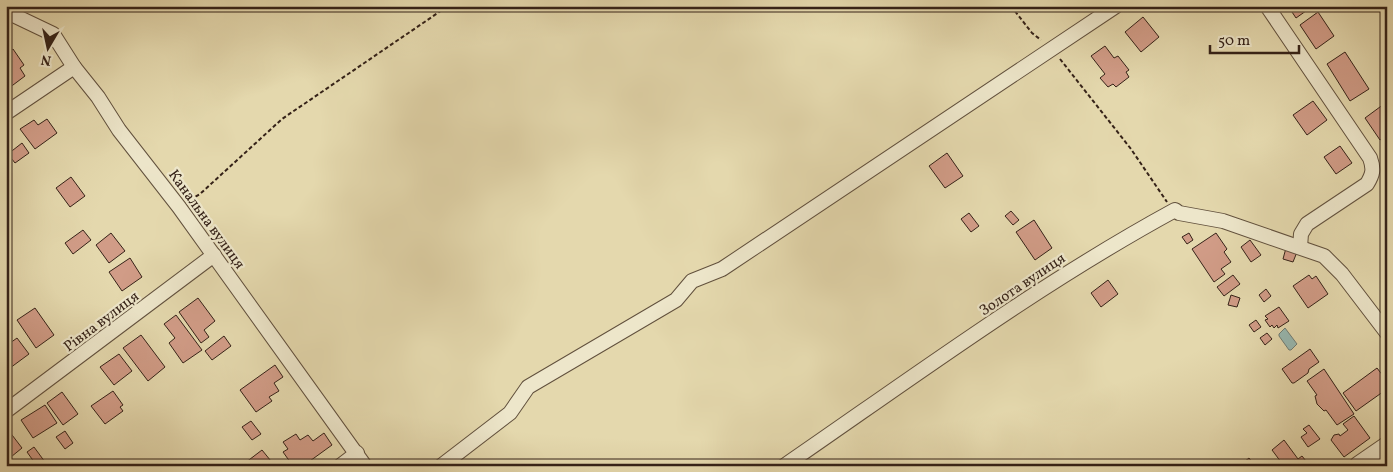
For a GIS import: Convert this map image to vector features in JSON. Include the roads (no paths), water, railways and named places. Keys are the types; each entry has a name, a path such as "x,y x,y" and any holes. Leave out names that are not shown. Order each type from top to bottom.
{"street":[{"path":"441,466 510,413 528,387 676,300 692,281 722,269 1116,6"},
{"path":"1267,6 1370,158 1373,168 1372,176 1367,184 1307,224 1301,234 1300,247 1324,256 1342,274 1387,333"},
{"name":"Канальна вулиця","path":"6,10 52,34 74,67 98,97 119,130 179,207 366,466"},
{"path":"6,113 74,67"},
{"name":"Золота вулиця","path":"784,466 1044,288 1175,210 1179,213 1223,221 1300,247"},
{"name":"Рівна вулиця","path":"6,411 214,255"},
{"path":"1358,466 1387,446"},
{"path":"340,466 357,454"}],"water":[{"path":"1285,328 1297,344 1291,350 1289,350 1279,336"}]}
